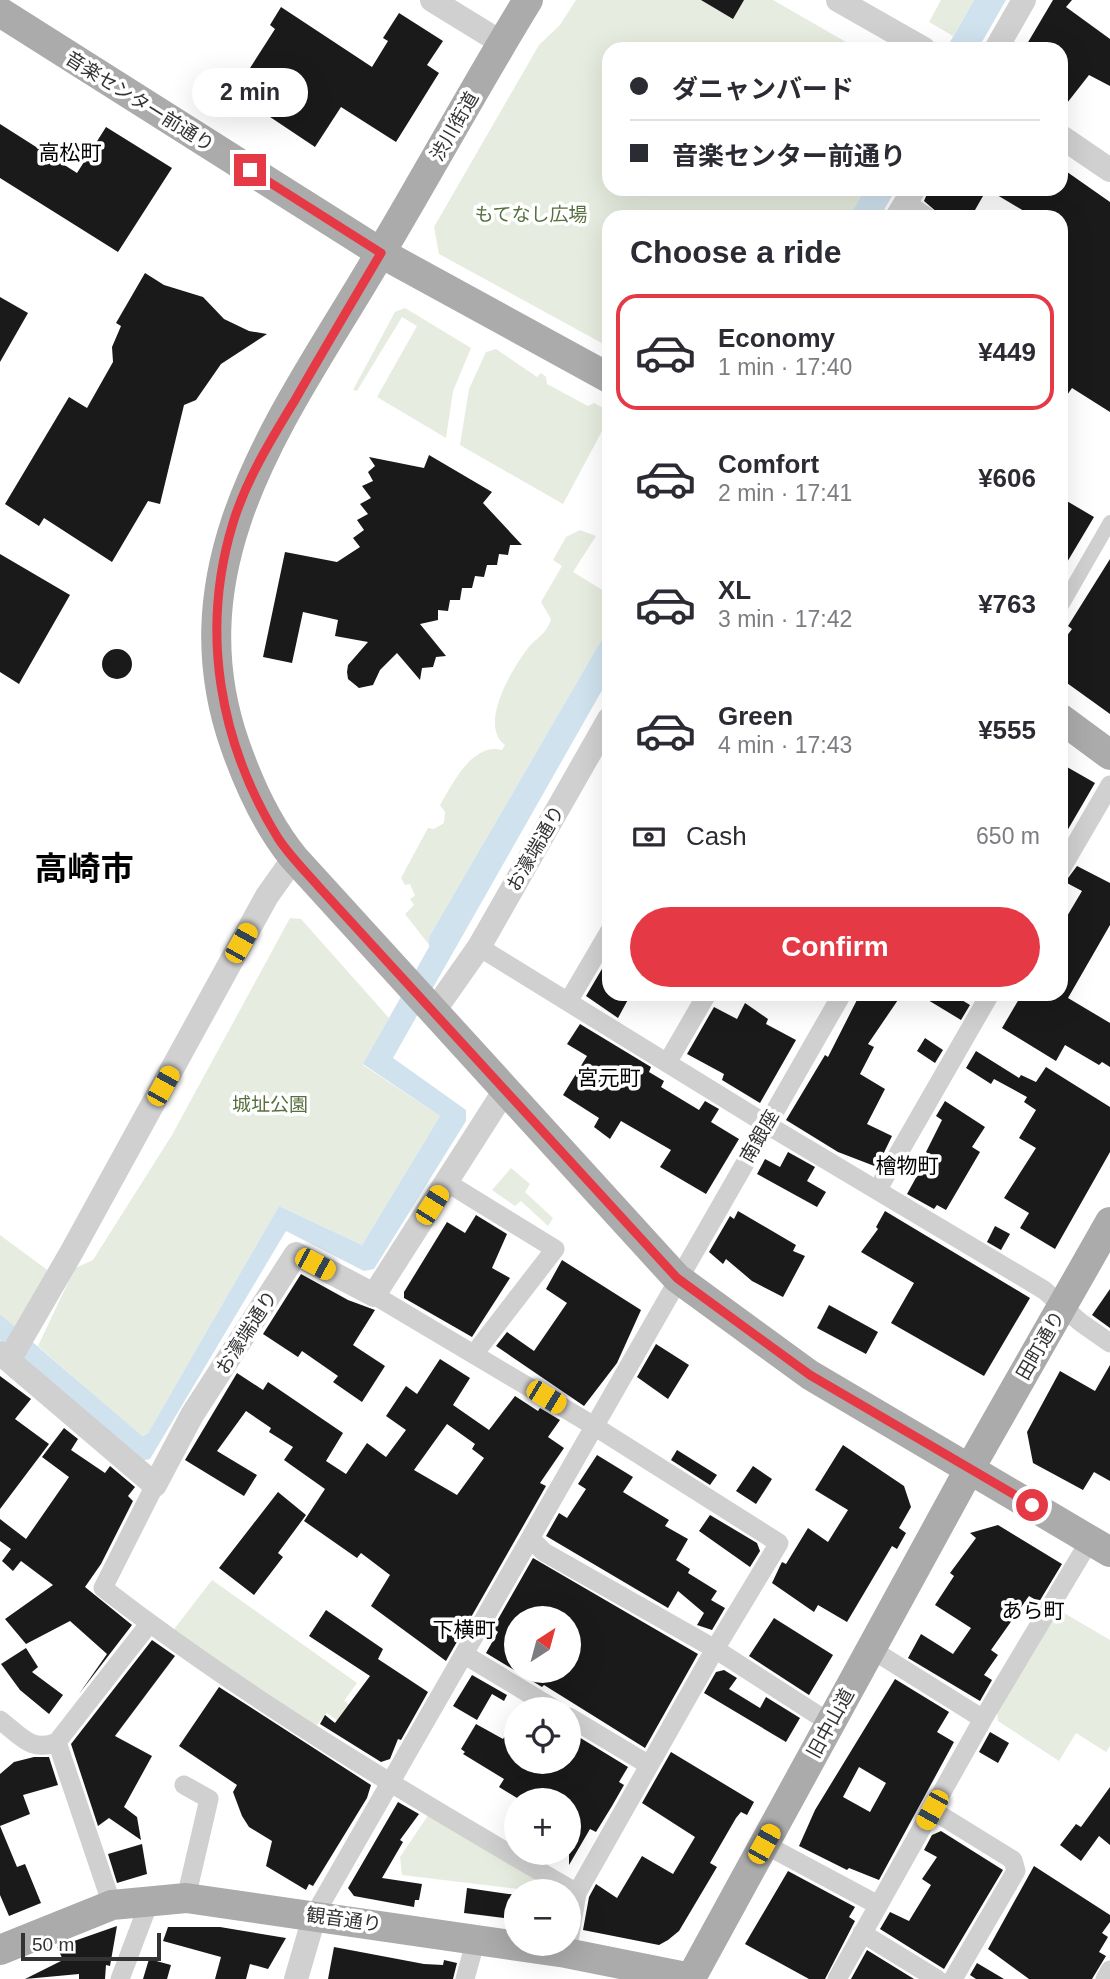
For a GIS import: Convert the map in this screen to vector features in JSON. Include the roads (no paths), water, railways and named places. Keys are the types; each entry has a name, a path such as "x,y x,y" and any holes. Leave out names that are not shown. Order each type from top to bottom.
{"main road":[{"name":"渋川街道","path":"528,0 274,435 246,491 234,521 218,584 215,647 228,725 260,802 279,839 294,858 677,1278 810,1375 1100,1546"},
{"name":"音楽センター前通り","path":"2,19 381,253 602,374"},
{"path":"1068,724 1110,755"},
{"name":"田町通り","path":"970,1468 1110,1222"},
{"name":"旧中山道","path":"692,1978 970,1468"},
{"name":"観音通り","path":"0,1950 112,1905 186,1898 504,1941"},
{"name":"観音通り","path":"581,1950 692,1978"}],"street":[{"path":"432,0 502,43"},
{"path":"838,0 912,42"},
{"path":"1000,42 1024,0"},
{"path":"1068,141 1110,170"},
{"path":"1068,595 1110,522"},
{"name":"お濠端通り","path":"434,1011 479,947 602,731"},
{"path":"1068,857 1110,785"},
{"path":"294,858 267,896 26,1331 7,1355 155,1485 103,1588 149,1624 391,1785 553,1879"},
{"path":"568,1002 602,944"},
{"path":"479,947 766,1124 1044,1290 1061,1307 1110,1343"},
{"path":"667,1063 703,1001"},
{"name":"南銀座","path":"315,1914 838,1001"},
{"path":"878,1189 986,1001"},
{"path":"505,1090 374,1295 594,1426 779,1544 715,1649 581,1886"},
{"path":"446,1182 555,1249 474,1354"},
{"name":"お濠端通り","path":"155,1485 192,1415 296,1254 374,1295"},
{"path":"531,1539 544,1552 715,1649 830,1723"},
{"path":"837,1979 983,1719 1100,1546"},
{"path":"0,1720 33,1745 42,1748 57,1742 149,1624"},
{"path":"871,1649 983,1719"},
{"path":"465,1655 534,1697"},
{"path":"581,1724 649,1765"},
{"path":"57,1742 112,1905"},
{"path":"184,1785 209,1799 186,1898"},
{"path":"932,1810 1013,1860 1016,1871 953,1979"},
{"path":"764,1844 878,1905"},
{"path":"120,1979 150,1900"},
{"path":"296,1979 315,1914"},
{"path":"862,1933 937,1979"},
{"path":"465,1979 476,1939"},
{"path":"1105,1979 1110,1970"}],"water":[{"path":"974,0 1006,0 982,42 950,42"},
{"path":"861,196 892,196 884,210 853,210"},
{"path":"602,639 602,690 393,1058 466,1110 466,1121 374,1269 364,1271 286,1231 150,1459 140,1461 0,1340 0,1314 142,1436 148,1433 279,1206 362,1245 440,1116 363,1064 429,947 429,937"}],"district":[{"name":"高松町","path":"70,153"},
{"name":"高崎市","path":"84,868"},
{"name":"宮元町","path":"609,1078"},
{"name":"檜物町","path":"907,1166"},
{"name":"あら町","path":"1033,1611"},
{"name":"下横町","path":"464,1630"}],"park label":[{"name":"もてなし広場","path":"531,214"},
{"name":"城址公園","path":"270,1104"}]}
